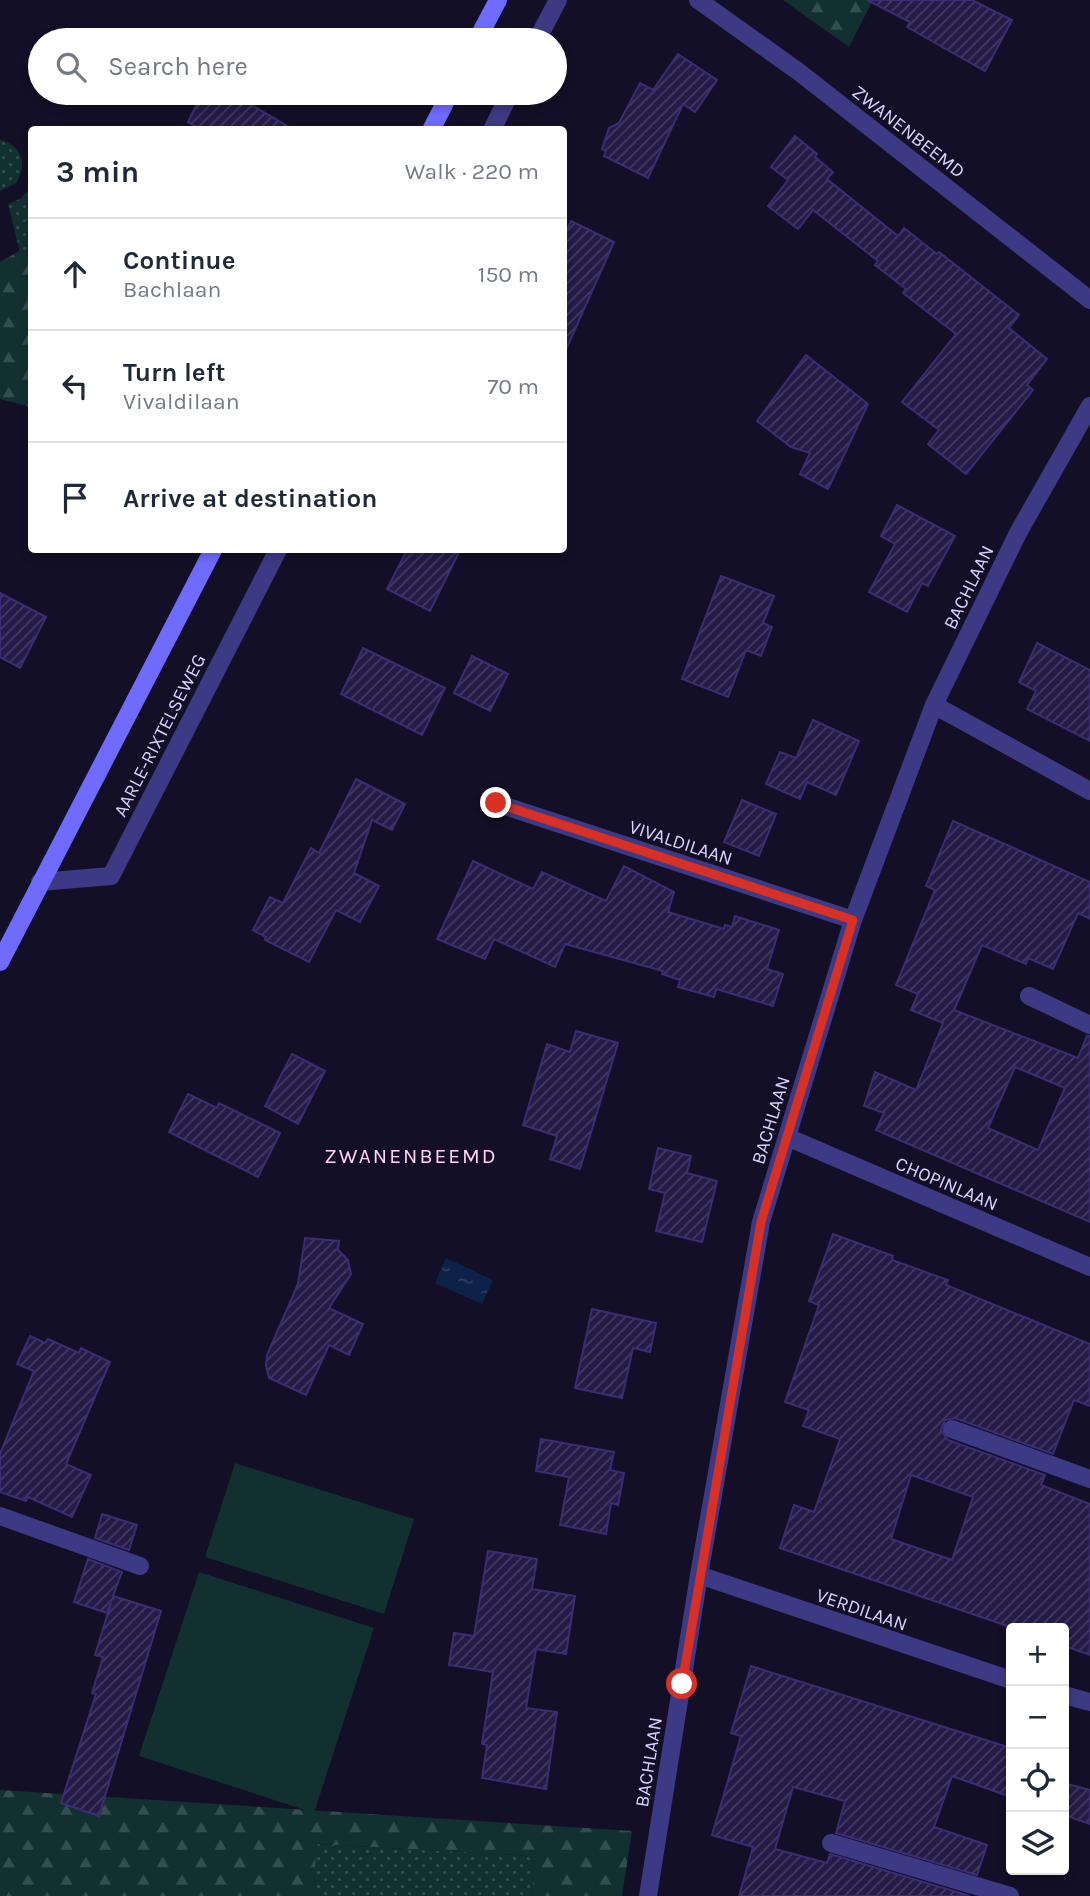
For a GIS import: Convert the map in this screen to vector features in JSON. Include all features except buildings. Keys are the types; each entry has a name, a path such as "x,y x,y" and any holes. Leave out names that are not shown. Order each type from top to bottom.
{"street":[{"path":"483,28 498,0"},
{"path":"543,28 558,0"},
{"name":"ZWANENBEEMD","path":"698,0 799,72 1090,300"},
{"path":"433,126 444,105"},
{"path":"494,126 504,105"},
{"name":"BACHLAAN","path":"648,1896 699,1575 761,1222 853,920 934,705 1018,533 1090,406"},
{"name":"AARLE-RIXTELSEWEG","path":"3,949 211,553"},
{"name":"AARLE-RIXTELSEWEG","path":"40,882 111,876 276,553"},
{"path":"934,705 1090,791"},
{"name":"VIVALDILAAN","path":"496,803 853,920"},
{"path":"1029,996 1090,1025"},
{"name":"CHOPINLAAN","path":"787,1137 1090,1268"},
{"path":"952,1429 1090,1479"},
{"path":"0,1517 140,1566"},
{"name":"VERDILAAN","path":"699,1575 1006,1679"},
{"path":"1069,1696 1090,1702"},
{"path":"831,1843 1010,1896"}],"green space":[{"path":"783,0 873,0 849,47"},
{"path":"0,140 18,151 22,169 16,183 0,191"},
{"path":"28,191 28,251 20,252 8,204 20,199"},
{"path":"28,250 28,406 0,399 0,262 19,251"},
{"path":"235,1463 414,1519 384,1614 205,1557"},
{"path":"199,1572 374,1628 314,1813 139,1756"},
{"path":"0,1790 632,1831 622,1896 533,1896 532,1858 520,1855 316,1844 314,1896 0,1896"},
{"path":"315,1844 520,1855 532,1858 533,1896 314,1896"}],"water":[{"path":"446,1258 493,1280 482,1304 435,1283"}],"district":[{"name":"ZWANENBEEMD","path":"411,1156"}],"route":[{"path":"496,803 853,920 761,1222 682,1684"}]}
